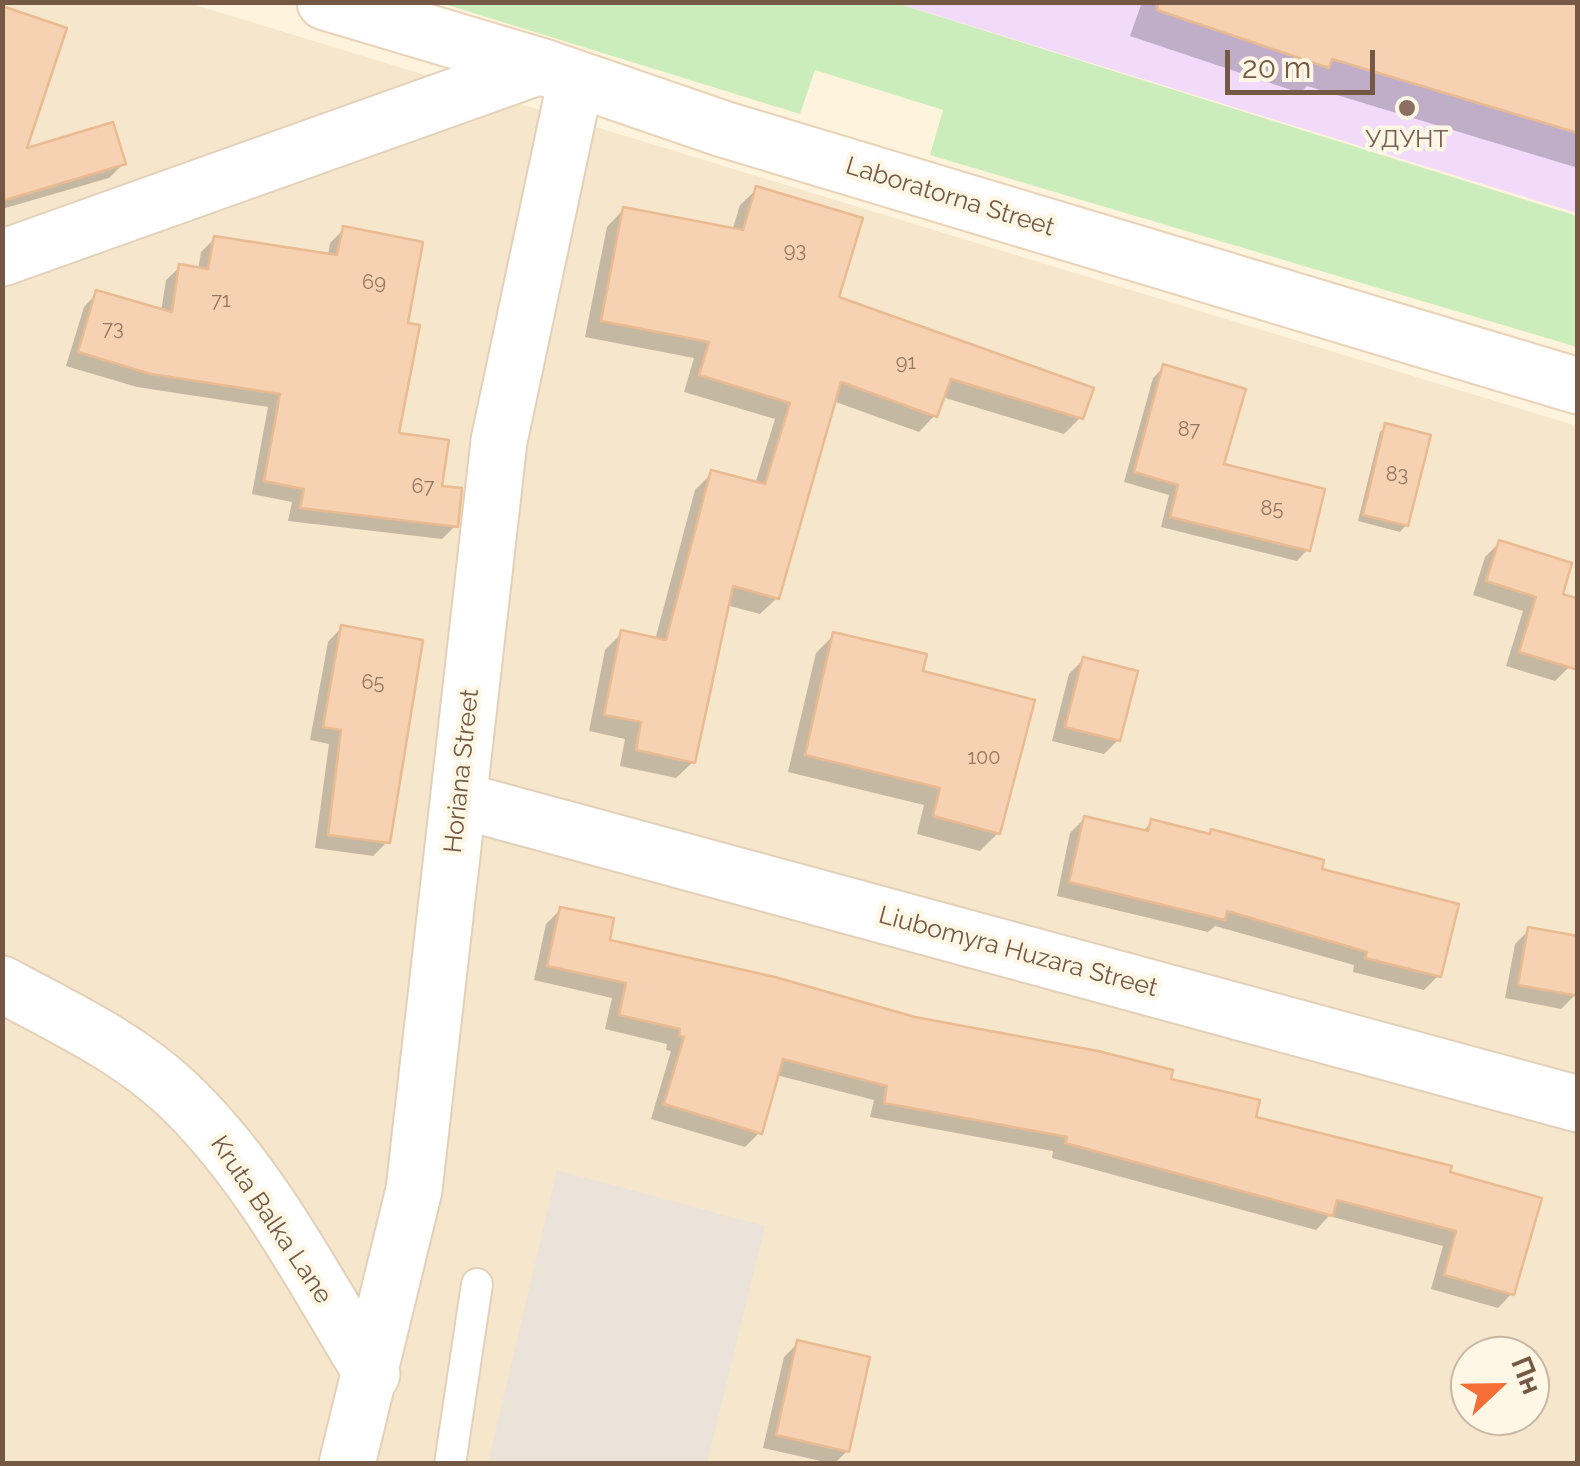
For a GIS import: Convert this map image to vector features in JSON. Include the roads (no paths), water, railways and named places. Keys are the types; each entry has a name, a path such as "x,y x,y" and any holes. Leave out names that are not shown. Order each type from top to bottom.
{"street":[{"name":"Laboratorna Street","path":"325,2 558,72 723,129 1578,386"},
{"path":"2,258 558,72"},
{"name":"Horiana Street","path":"347,1464 414,1190 499,441 558,72"},
{"name":"Liubomyra Huzara Street","path":"459,800 1578,1104"},
{"name":"Kruta Balka Lane","path":"2,984 98,1035 175,1092 230,1152 372,1374"}],"lane":[{"path":"450,1464 476,1284"}],"place":[{"name":"УДУНТ","path":"1407,108"}]}
